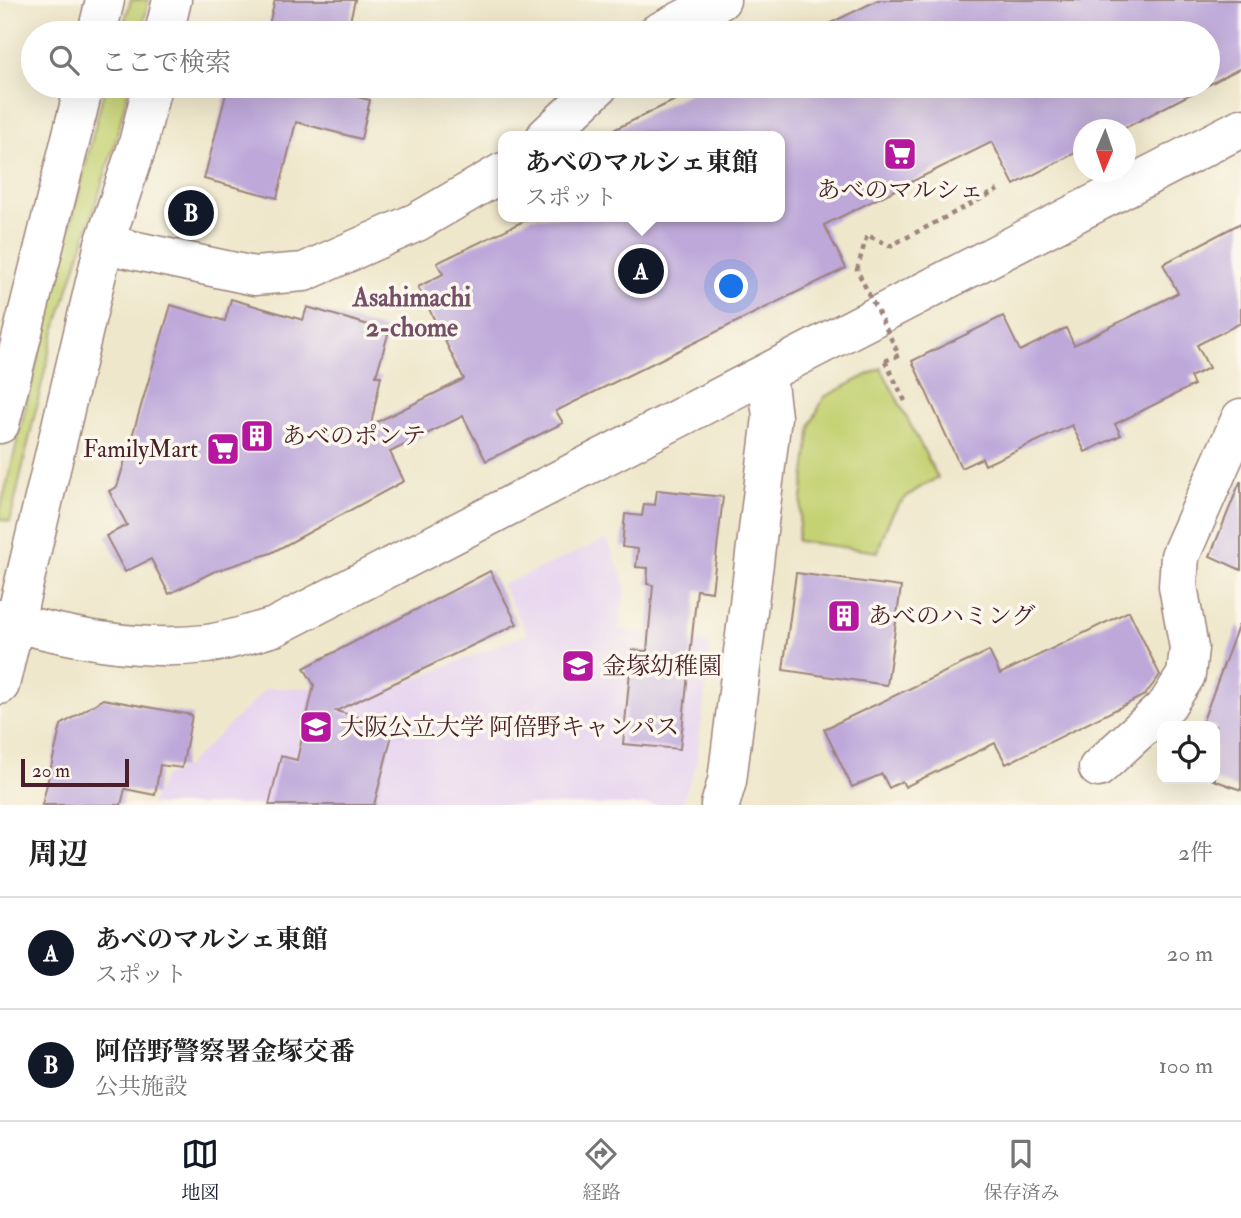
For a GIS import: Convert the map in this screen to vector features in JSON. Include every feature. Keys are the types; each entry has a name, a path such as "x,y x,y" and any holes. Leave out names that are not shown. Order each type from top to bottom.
{"street":[{"path":"100,21 105,0"},
{"path":"167,21 172,0"},
{"path":"680,21 721,0"},
{"path":"0,424 81,98"},
{"path":"0,685 7,621 104,244 138,144 149,98"},
{"path":"551,131 586,98"},
{"path":"7,621 90,640 141,646 208,644 274,627 767,375 1241,128"},
{"path":"104,244 254,276 304,272 417,222 498,175"},
{"path":"720,805 727,781 772,417 767,375"},
{"path":"1098,768 1167,705 1186,676 1189,648 1178,586 1180,556 1241,418"}],"path":[{"path":"905,401 885,361 899,355 858,270 867,235 890,246 998,190"}],"shaded area":[{"name":"金塚幼稚園","path":"607,539 626,586 618,629 711,644 696,765 681,805 150,805 164,777 187,766 267,688 395,687 527,634 502,585"}],"green space":[{"path":"131,0 149,0 144,21 125,21"},
{"path":"102,98 126,98 116,140 51,344 10,522 0,519"},
{"path":"881,368 938,478 913,492 898,506 887,525 878,552 797,541 811,424 824,397"}],"building":[{"path":"275,0 355,0 350,21 270,21"},
{"path":"878,0 1241,0 1241,68 1220,79 1220,21 835,21"},
{"path":"225,98 370,100 361,139 296,122 277,198 204,179"},
{"path":"679,98 1183,98 1136,122 1136,119 1073,119 1073,154 1014,185 992,142 824,225 846,268 556,411 563,423 486,461 463,416 390,452 404,481 271,553 213,572 169,594 151,559 125,572 106,536 127,525 109,491 117,487 171,305 225,321 231,299 303,320 307,307 389,331 376,376 381,376 371,425 464,379 418,287 443,274 437,263 522,222 785,222 785,131 611,131"},
{"path":"1241,223 1241,323 1197,345 1209,368 1190,377 1194,385 1115,424 1121,435 1085,452 1072,425 985,465 982,458 961,468 912,361 1003,316 1020,351 1066,328 1074,345 1178,293 1163,264"},
{"path":"1241,482 1241,570 1210,556"},
{"path":"657,490 723,497 712,592 697,590 680,749 623,744 632,650 647,651 653,585 647,584 648,568 636,567 638,549 622,547 625,514 642,516 644,504 655,505"},
{"path":"490,571 517,624 336,711 394,727 374,805 269,805 281,756 297,760 314,685 304,668"},
{"name":"あべのハミング","path":"796,573 901,587 887,685 783,670"},
{"path":"1129,611 1160,675 1145,695 1006,764 995,743 905,787 902,781 889,788 882,774 852,787 824,729 989,651 1000,674"},
{"path":"1238,626 1241,627 1241,790 1220,782 1220,721 1203,721"},
{"path":"103,699 192,715 182,768 160,765 155,795 125,789 121,805 42,805 61,725"}],"place":[{"name":"あべのマルシェ","path":"900,154"},
{"name":"阿倍野警察署金塚交番","path":"191,213"},
{"name":"あべのマルシェ東館","path":"641,271"},
{"name":"あべのポンテ","path":"257,436"},
{"name":"FamilyMart","path":"223,449"},
{"name":"あべのハミング","path":"844,616"},
{"name":"金塚幼稚園","path":"578,666"},
{"name":"大阪公立大学 阿倍野キャンパス","path":"316,727"}],"district":[{"name":"Asahimachi 2-chome","path":"412,313"}]}
